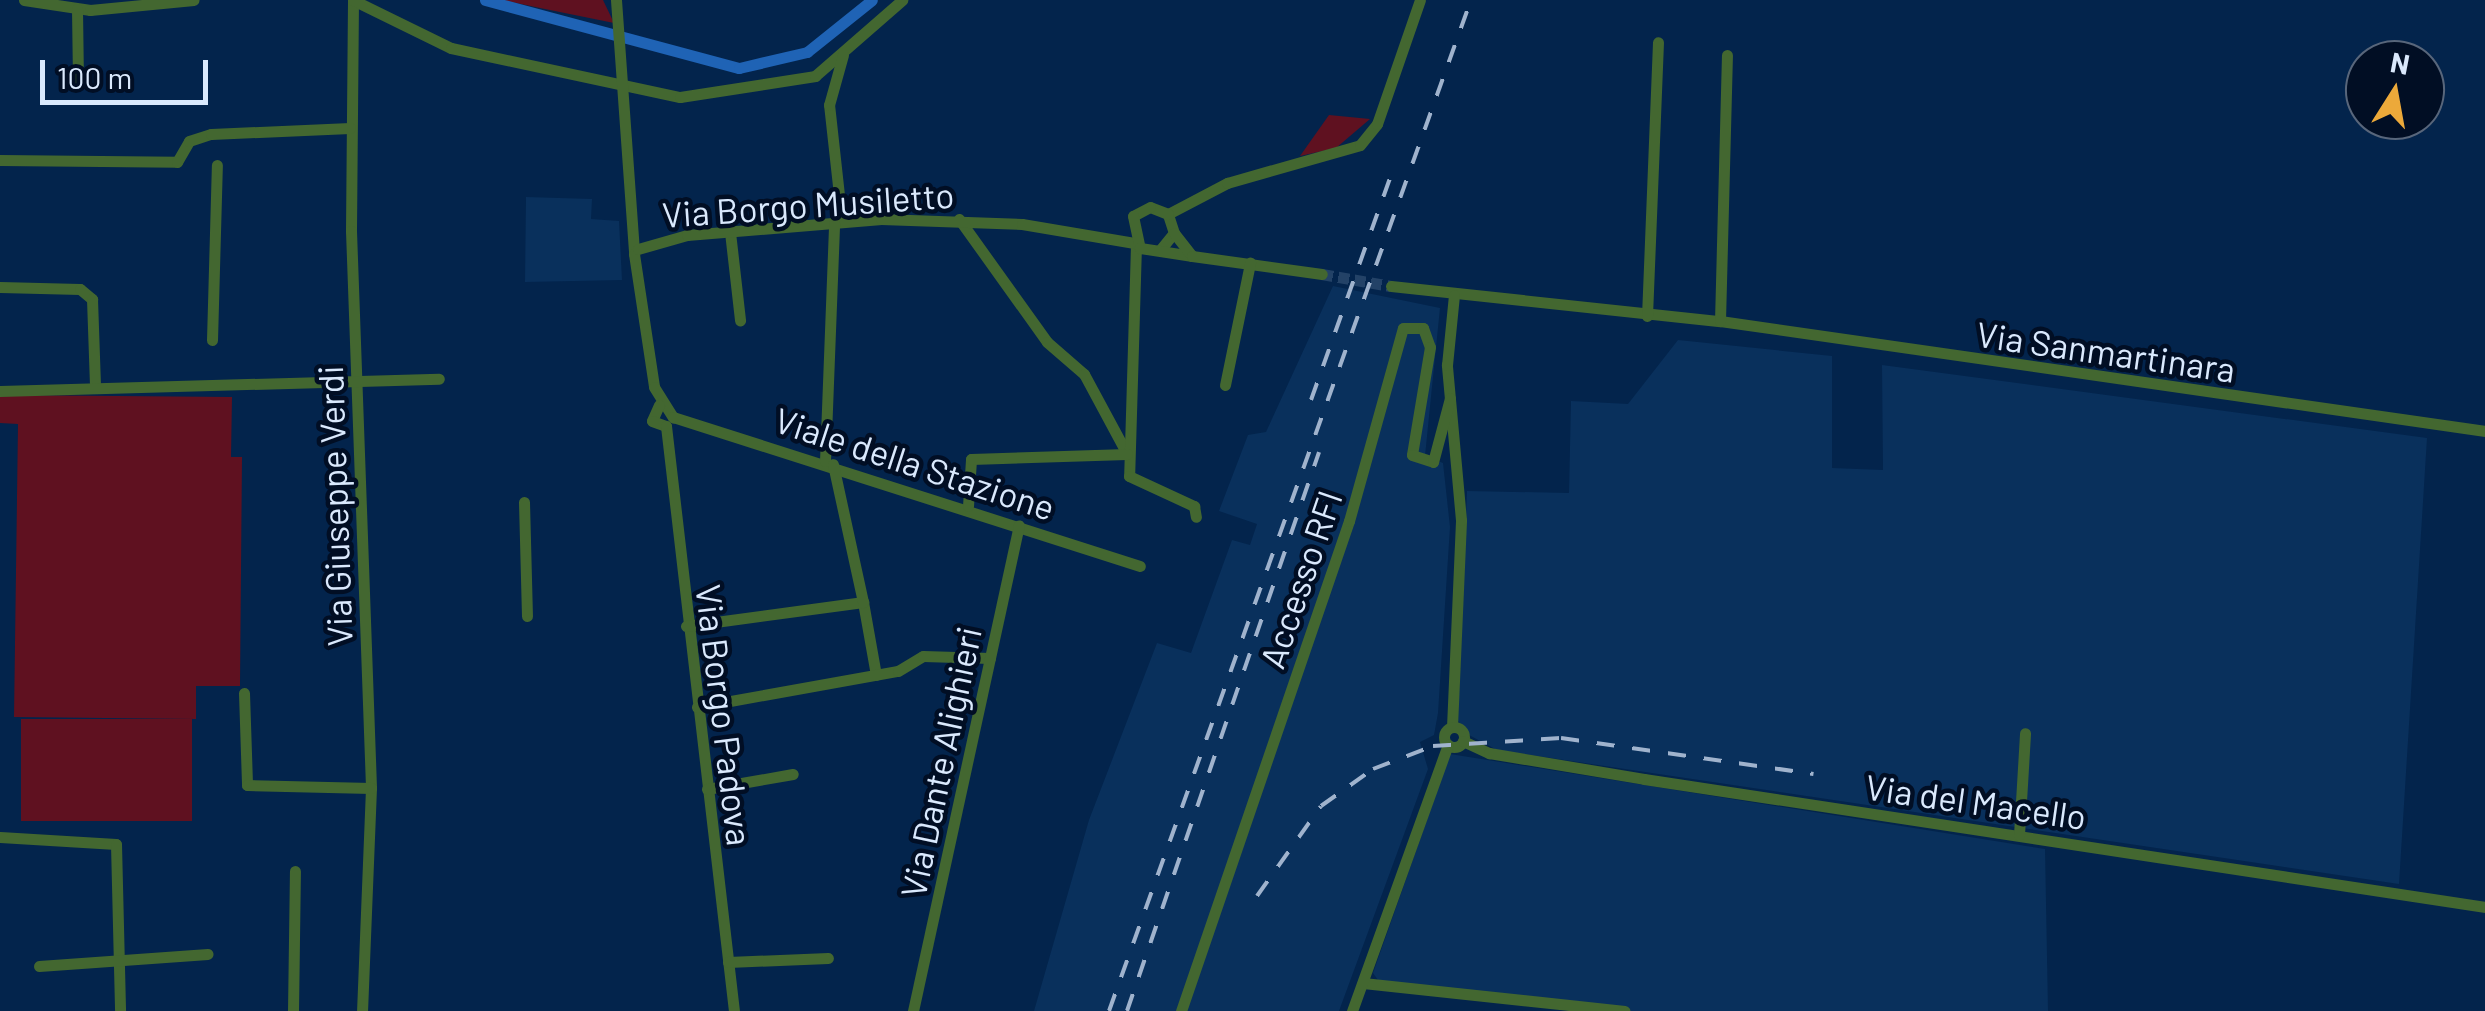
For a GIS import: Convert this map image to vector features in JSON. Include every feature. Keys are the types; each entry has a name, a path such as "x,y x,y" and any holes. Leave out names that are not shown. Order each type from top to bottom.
{"street":[{"path":"24,0 77,9 194,0"},
{"path":"353,0 450,48 628,91 680,97 782,84 843,55 902,0"},
{"name":"Via Giuseppe Verdi","path":"353,0 350,128 370,788 362,1011"},
{"path":"1103,238 1130,222 1143,208 1168,214 1238,179 1360,145 1377,124 1420,0"},
{"name":"Via Borgo Padova","path":"616,6 628,91 633,226 660,405 650,417 669,421 686,626 734,1011"},
{"path":"77,9 78,81"},
{"path":"1647,316 1658,42"},
{"path":"843,55 829,105 838,223 830,467 863,602 876,675"},
{"path":"1720,321 1727,55"},
{"path":"0,160 177,162 189,141 211,134 350,128"},
{"path":"212,340 217,165"},
{"path":"1168,214 1174,233 1192,256"},
{"path":"960,219 1035,328 1084,374 1127,454 1140,487 1194,506 1196,517"},
{"name":"Via Borgo Musiletto","path":"637,256 730,232 960,219 1135,244"},
{"path":"1127,454 1135,244 1130,222"},
{"path":"730,232 740,320"},
{"path":"1160,250 1174,233"},
{"path":"1135,244 1322,274"},
{"path":"1225,385 1250,263"},
{"name":"Via Sanmartinara","path":"1391,286 1720,321 2485,431"},
{"path":"0,287 80,289 92,299 95,387"},
{"path":"1352,1011 1452,727 1461,520 1450,398 1454,295"},
{"name":"Accesso RFI","path":"1181,1011 1349,521 1399,334 1410,325 1423,328 1430,347 1412,456 1434,460 1450,398"},
{"path":"0,391 440,379"},
{"path":"660,405 669,421"},
{"name":"Viale della Stazione","path":"669,421 968,506 1140,566"},
{"path":"968,506 971,459 1127,454"},
{"path":"524,502 527,616"},
{"name":"Via Dante Alighieri","path":"913,1011 1019,525"},
{"path":"686,626 863,602"},
{"path":"697,707 876,675 955,651 990,658"},
{"path":"244,692 247,786 370,788"},
{"path":"1448,745 1463,741 1452,727"},
{"path":"2019,835 2025,733"},
{"name":"Via del Macello","path":"1463,741 1489,754 2485,907"},
{"path":"707,789 792,774"},
{"path":"0,837 116,844 120,1011"},
{"path":"294,871 294,1011"},
{"path":"40,966 208,954"},
{"path":"728,962 828,958"},
{"path":"1363,983 1625,1011"}],"shaded area":[{"path":"502,0 603,0 614,23 540,8"},
{"path":"1329,115 1370,119 1336,148 1300,156"},
{"path":"526,197 592,199 591,219 619,221 622,280 525,282"},
{"path":"1333,286 1440,308 1425,456 1443,463 1450,527 1438,713 1434,735 1420,742 1428,769 1339,1011 1034,1011 1089,820 1157,643 1191,653 1232,540 1250,545 1257,524 1219,511 1248,435 1266,432"},
{"path":"1678,340 1832,356 1832,468 1883,470 1882,365 2427,438 2399,884 1497,750 1469,735 1458,721 1467,491 1569,493 1571,401 1628,404"},
{"path":"0,395 232,397 231,457 242,457 240,686 196,686 196,719 14,717 18,424 0,423"},
{"path":"21,719 192,719 192,821 21,821"},
{"path":"1450,754 2045,849 2048,1011 1580,1011 1380,983 1373,973"}],"waterway":[{"path":"485,0 739,68 807,52 872,0"}],"tunnel":[{"path":"1322,274 1391,286"}],"railway":[{"path":"1109,1011 1471,0"},
{"path":"1311,400 1395,164"},
{"path":"1127,1011 1319,452"},
{"path":"1257,896 1321,806 1373,769 1433,746 1561,738 1813,774"}]}
